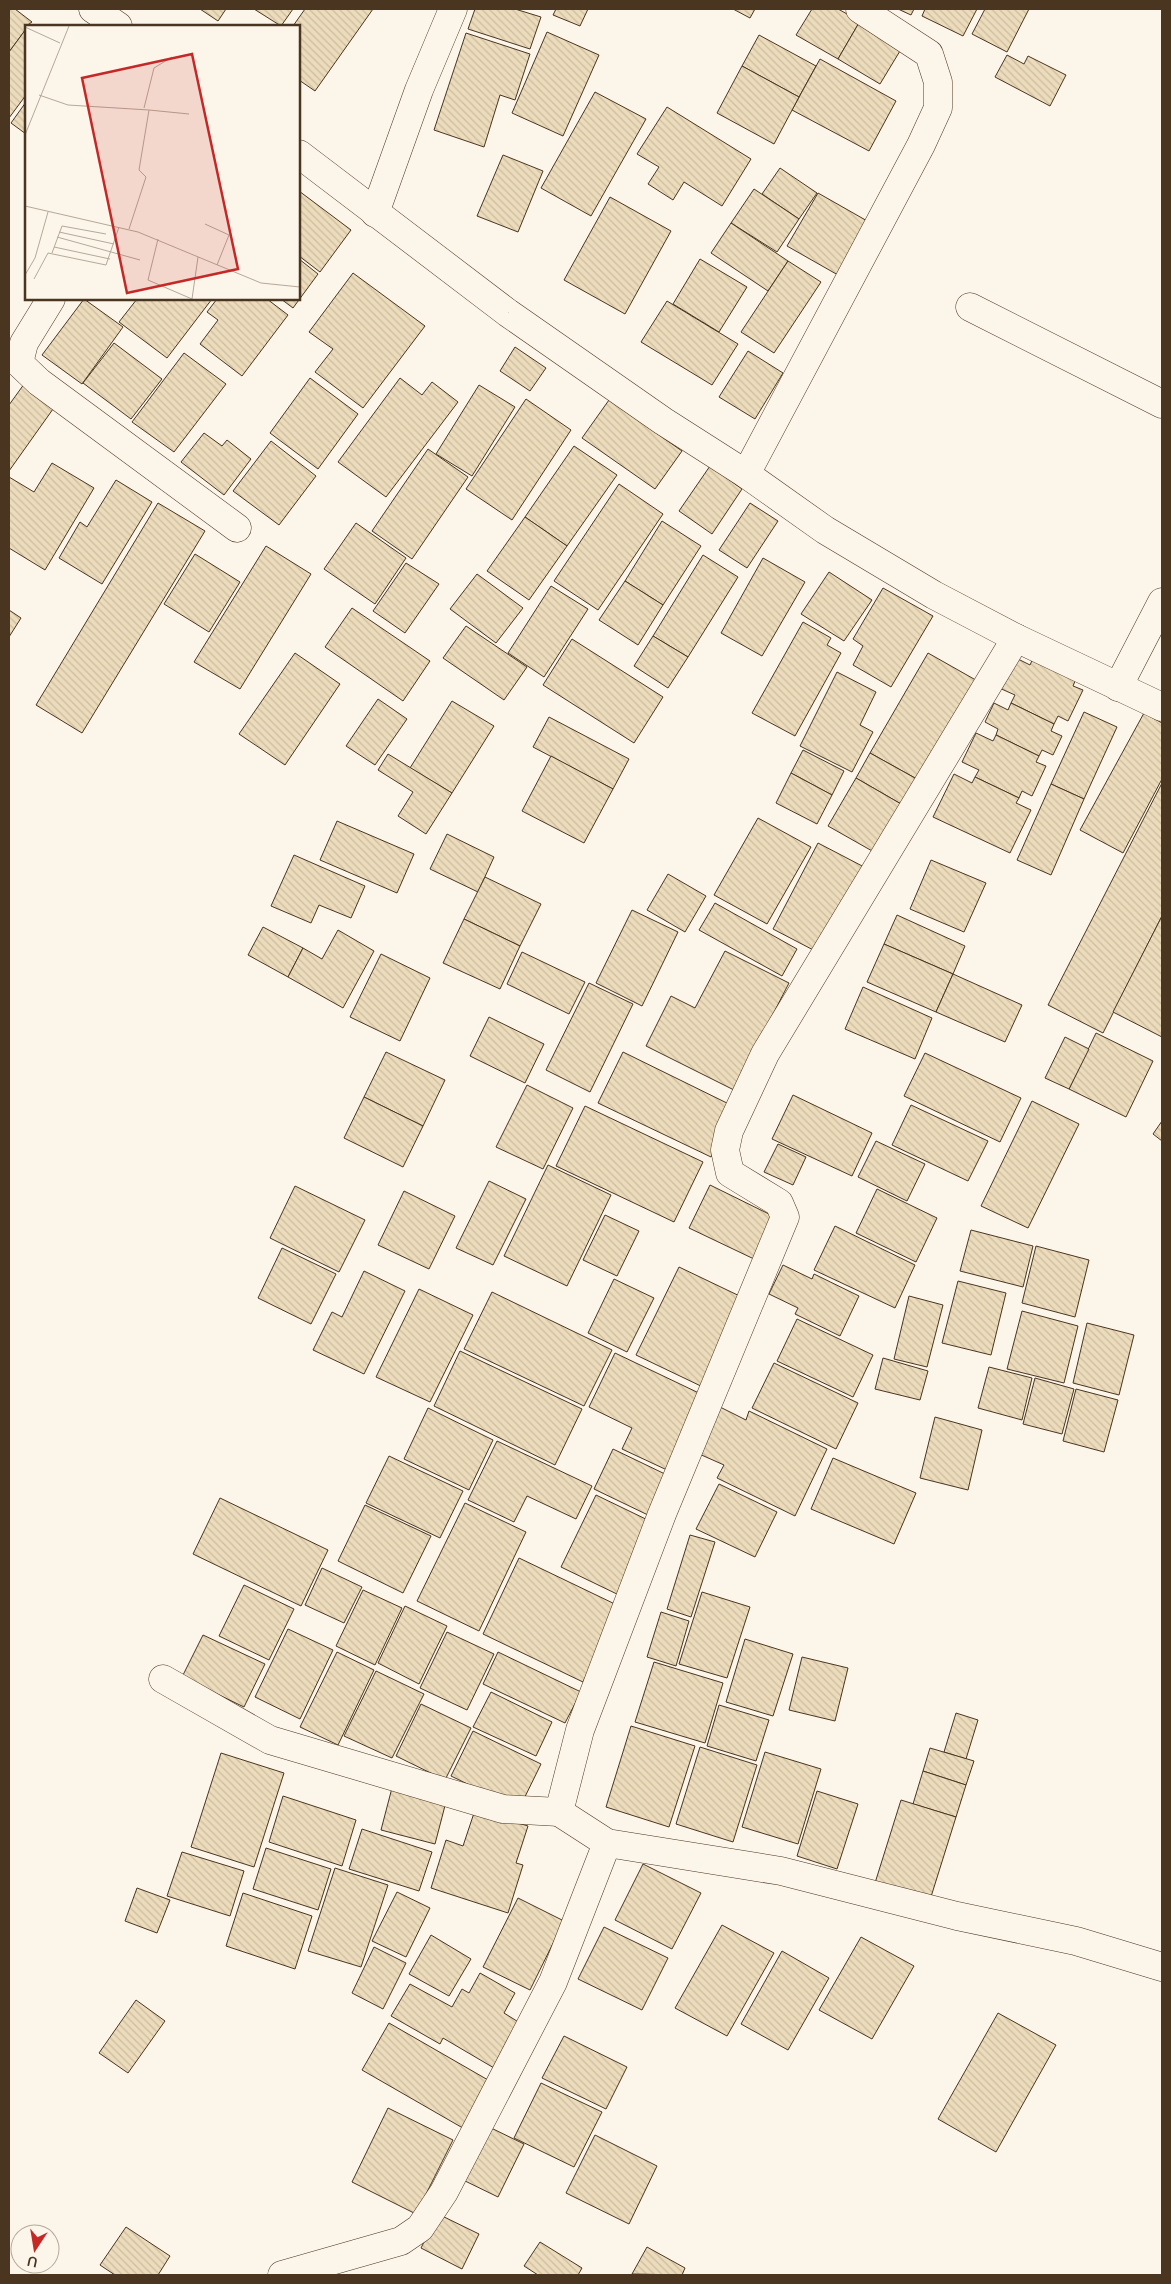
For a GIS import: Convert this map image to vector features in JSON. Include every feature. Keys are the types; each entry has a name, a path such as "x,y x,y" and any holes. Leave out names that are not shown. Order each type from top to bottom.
{"street":[{"path":"93,9 117,25"},
{"path":"375,213 419,90 453,9"},
{"path":"746,474 921,145 938,108 938,82 929,54 860,9"},
{"path":"300,155 508,313 663,421 746,474 825,530 934,595 1016,638 1162,707"},
{"path":"50,300 24,343 19,363 39,382 237,528"},
{"path":"970,307 1162,404"},
{"path":"1118,687 1162,602"},
{"path":"559,1812 580,1730 662,1514 785,1217 779,1203 730,1173 725,1150 729,1131 765,1054 1016,638"},
{"path":"163,1679 270,1740 503,1809 559,1812 607,1843 781,1871 957,1916 1076,1941 1162,1967"},
{"path":"282,2275 401,2241 420,2228 444,2192 553,1982 607,1843"}],"building":[{"path":"9,9 15,9 32,22 25,25 25,30 9,52"},
{"path":"200,9 226,9 218,21"},
{"path":"254,9 293,9 282,25"},
{"path":"305,9 373,9 315,91 300,81 300,25 294,25"},
{"path":"475,9 515,9 541,17 530,49 468,29"},
{"path":"556,9 588,9 580,26 553,15"},
{"path":"733,9 755,9 750,18"},
{"path":"812,9 838,9 860,21 838,59 796,35"},
{"path":"898,9 914,9 911,15"},
{"path":"925,9 977,9 963,36 922,16"},
{"path":"985,9 1029,9 1007,52 972,34"},
{"path":"860,21 903,46 880,84 838,59"},
{"path":"25,30 25,96 9,118 9,52"},
{"path":"547,32 599,55 563,136 512,113"},
{"path":"466,33 530,54 515,100 500,95 484,147 434,130"},
{"path":"759,35 816,66 799,97 742,66"},
{"path":"1007,55 1024,64 1028,56 1066,75 1050,106 995,77"},
{"path":"820,59 896,101 869,151 792,110"},
{"path":"742,66 799,97 774,144 717,113"},
{"path":"595,92 646,119 591,216 541,188"},
{"path":"25,103 25,133 11,123"},
{"path":"667,107 751,159 722,206 684,182 673,200 648,184 659,167 637,154"},
{"path":"503,155 543,171 518,232 477,216"},
{"path":"780,168 817,193 799,219 762,194"},
{"path":"754,189 799,219 777,252 731,223"},
{"path":"300,192 351,230 320,272 300,257"},
{"path":"818,193 869,222 838,275 787,246"},
{"path":"610,197 671,231 625,314 564,280"},
{"path":"731,223 788,261 768,291 711,253"},
{"path":"700,259 747,287 719,332 673,304"},
{"path":"300,260 318,274 300,298"},
{"path":"788,261 821,282 774,353 741,332"},
{"path":"353,273 425,326 363,408 315,372 333,349 309,332"},
{"path":"83,300 123,327 82,384 42,355"},
{"path":"136,300 211,300 167,358 119,322"},
{"path":"216,300 268,300 288,315 242,376 200,344 218,320 207,312"},
{"path":"282,300 299,300 293,308"},
{"path":"667,301 738,344 712,385 641,342"},
{"path":"114,343 162,379 131,419 83,383"},
{"path":"515,347 546,368 530,391 500,371"},
{"path":"748,351 783,373 755,419 719,397"},
{"path":"184,353 226,384 174,452 132,422"},
{"path":"310,378 358,414 318,469 270,433"},
{"path":"400,378 422,395 432,382 458,402 386,497 338,462"},
{"path":"27,380 58,402 9,471 9,405"},
{"path":"479,385 515,407 472,476 436,454"},
{"path":"526,399 571,430 512,520 466,489"},
{"path":"609,400 682,451 655,489 582,438"},
{"path":"204,433 222,446 227,440 251,459 224,495 181,462"},
{"path":"271,441 316,476 279,525 233,491"},
{"path":"574,446 617,475 567,546 525,517"},
{"path":"428,449 468,477 412,559 372,531"},
{"path":"52,463 94,488 45,570 9,548 9,477 34,492"},
{"path":"710,466 742,489 712,534 679,511"},
{"path":"116,480 152,502 102,584 59,558 80,522 87,527"},
{"path":"619,484 663,514 598,610 554,581"},
{"path":"158,503 205,531 82,733 36,705"},
{"path":"750,503 778,521 747,568 719,550"},
{"path":"525,517 567,546 529,600 487,571"},
{"path":"662,521 701,546 663,605 625,581"},
{"path":"356,523 406,558 375,604 324,569"},
{"path":"266,546 311,574 240,689 194,662"},
{"path":"195,554 240,582 209,632 164,604"},
{"path":"703,555 738,577 688,657 653,636"},
{"path":"763,558 805,582 762,656 721,633"},
{"path":"406,563 439,584 405,633 373,611"},
{"path":"829,572 872,600 844,641 801,614"},
{"path":"477,574 523,608 496,643 450,609"},
{"path":"625,581 663,605 638,645 599,620"},
{"path":"551,586 588,609 544,677 508,653"},
{"path":"883,588 933,616 891,687 853,665 863,646 853,639"},
{"path":"352,608 430,661 403,701 325,647"},
{"path":"9,610 21,618 9,637"},
{"path":"803,622 831,638 827,645 841,653 795,736 752,713"},
{"path":"466,626 527,667 504,700 443,658"},
{"path":"653,636 688,657 668,688 634,666"},
{"path":"572,639 663,697 634,743 543,685"},
{"path":"295,653 340,684 285,765 239,734"},
{"path":"928,653 981,683 924,783 870,753"},
{"path":"1035,654 1078,674 1073,686 1083,690 1068,721 1058,716 1054,724 1011,703 1015,695 997,687 1012,656 1030,665"},
{"path":"837,672 876,692 860,725 873,732 852,772 800,746"},
{"path":"378,699 407,719 375,765 346,746"},
{"path":"452,701 494,726 452,793 410,768"},
{"path":"994,703 1008,710 1011,703 1054,724 1051,731 1062,736 1053,755 1042,750 1039,756 996,735 998,729 985,722"},
{"path":"1084,712 1117,727 1084,799 1051,784"},
{"path":"1144,713 1162,723 1162,779 1123,853 1080,830"},
{"path":"549,717 629,759 613,789 533,747"},
{"path":"976,733 993,741 996,735 1039,756 1036,762 1046,766 1032,796 1022,791 1019,798 975,777 979,770 962,762"},
{"path":"803,750 844,771 832,795 791,773"},
{"path":"870,753 924,783 908,808 856,778"},
{"path":"388,754 452,793 426,834 398,816 413,792 378,770"},
{"path":"551,756 613,789 584,843 522,811"},
{"path":"791,773 832,795 817,824 776,803"},
{"path":"954,774 972,783 975,777 1019,798 1016,803 1031,810 1010,853 933,817"},
{"path":"856,778 908,808 881,856 828,826"},
{"path":"1162,783 1162,916 1103,1033 1048,1005"},
{"path":"1051,784 1084,799 1051,875 1017,860"},
{"path":"758,818 811,847 767,924 714,895"},
{"path":"337,821 414,854 397,893 320,860"},
{"path":"447,834 494,857 478,892 430,869"},
{"path":"818,843 866,868 821,954 773,929"},
{"path":"294,855 365,886 351,918 319,905 311,923 271,906"},
{"path":"931,860 986,883 964,932 910,909"},
{"path":"668,874 706,896 685,932 647,910"},
{"path":"485,877 541,904 520,946 464,919"},
{"path":"715,903 797,949 782,976 699,930"},
{"path":"632,910 678,932 642,1006 596,983"},
{"path":"897,915 965,946 953,974 884,944"},
{"path":"1162,916 1162,1037 1113,1012"},
{"path":"464,919 520,946 500,989 443,963"},
{"path":"263,927 303,948 288,977 248,955"},
{"path":"338,930 374,951 343,1008 288,977 303,948 322,959"},
{"path":"884,944 953,974 936,1012 867,982"},
{"path":"725,951 789,983 734,1090 646,1046 671,996 695,1008"},
{"path":"522,952 585,982 569,1014 507,984"},
{"path":"381,954 430,978 400,1041 350,1017"},
{"path":"953,974 1022,1005 1005,1042 936,1012"},
{"path":"589,983 633,1004 590,1092 546,1070"},
{"path":"863,987 932,1018 915,1059 845,1029"},
{"path":"489,1017 544,1044 525,1083 470,1056"},
{"path":"1096,1033 1153,1061 1126,1117 1069,1089"},
{"path":"1065,1037 1089,1049 1069,1089 1045,1078"},
{"path":"386,1052 445,1080 423,1126 364,1097"},
{"path":"623,1052 735,1107 711,1157 598,1103"},
{"path":"925,1053 1021,1098 1000,1142 904,1096"},
{"path":"527,1085 573,1108 543,1169 496,1147"},
{"path":"793,1095 872,1133 852,1176 772,1139"},
{"path":"364,1097 423,1126 403,1167 344,1138"},
{"path":"1032,1101 1079,1124 1028,1228 981,1206"},
{"path":"911,1105 988,1141 968,1181 892,1145"},
{"path":"585,1106 703,1162 674,1222 556,1166"},
{"path":"1162,1121 1162,1141 1153,1134"},
{"path":"876,1141 925,1164 907,1201 858,1177"},
{"path":"778,1144 806,1157 793,1185 764,1172"},
{"path":"548,1165 611,1195 567,1286 504,1256"},
{"path":"489,1181 526,1199 493,1265 456,1248"},
{"path":"710,1185 775,1217 754,1259 689,1228"},
{"path":"295,1186 365,1220 339,1272 270,1238"},
{"path":"877,1189 937,1218 916,1262 856,1233"},
{"path":"404,1191 455,1216 429,1269 378,1245"},
{"path":"605,1215 639,1231 617,1276 583,1260"},
{"path":"835,1226 915,1265 895,1308 814,1270"},
{"path":"971,1230 1033,1246 1023,1287 960,1271"},
{"path":"1036,1246 1089,1260 1075,1317 1022,1303"},
{"path":"282,1248 336,1274 311,1324 258,1298"},
{"path":"783,1265 812,1279 814,1274 859,1296 840,1336 795,1314 798,1308 769,1294"},
{"path":"679,1267 748,1300 705,1388 636,1355"},
{"path":"364,1271 405,1291 364,1374 313,1350 332,1312 342,1317"},
{"path":"614,1279 654,1298 627,1352 588,1333"},
{"path":"958,1281 1006,1293 991,1355 942,1343"},
{"path":"419,1289 473,1315 430,1402 376,1377"},
{"path":"492,1292 612,1350 584,1406 464,1349"},
{"path":"909,1296 943,1305 927,1367 894,1359"},
{"path":"1022,1311 1078,1326 1064,1383 1007,1369"},
{"path":"797,1319 873,1355 853,1397 777,1361"},
{"path":"1087,1323 1134,1335 1119,1395 1073,1383"},
{"path":"460,1351 582,1409 555,1465 434,1406"},
{"path":"615,1353 703,1395 667,1470 622,1449 632,1428 589,1407"},
{"path":"883,1358 928,1371 920,1400 875,1389"},
{"path":"774,1363 858,1403 836,1449 752,1408"},
{"path":"989,1367 1032,1378 1022,1420 978,1408"},
{"path":"1035,1378 1074,1389 1062,1434 1023,1424"},
{"path":"1076,1389 1118,1400 1104,1452 1063,1441"},
{"path":"720,1407 746,1420 749,1411 827,1449 795,1516 717,1478 724,1465 697,1453"},
{"path":"428,1408 493,1440 469,1490 404,1459"},
{"path":"935,1417 982,1430 968,1490 920,1478"},
{"path":"497,1441 592,1486 576,1519 527,1496 514,1522 468,1500"},
{"path":"613,1449 667,1475 648,1515 594,1489"},
{"path":"389,1456 463,1491 440,1538 366,1503"},
{"path":"833,1458 916,1493 894,1544 811,1509"},
{"path":"719,1484 777,1512 755,1557 696,1529"},
{"path":"596,1495 656,1524 621,1596 561,1567"},
{"path":"220,1498 328,1550 301,1606 193,1554"},
{"path":"465,1503 526,1532 479,1631 417,1601"},
{"path":"365,1505 431,1536 403,1593 338,1561"},
{"path":"690,1535 715,1542 691,1617 667,1609"},
{"path":"519,1558 619,1606 583,1682 483,1634"},
{"path":"322,1568 362,1587 344,1623 305,1605"},
{"path":"244,1585 294,1609 269,1660 219,1636"},
{"path":"363,1590 402,1608 375,1665 336,1646"},
{"path":"702,1592 750,1607 727,1678 679,1664"},
{"path":"405,1606 447,1626 419,1684 378,1663"},
{"path":"661,1612 689,1621 676,1666 647,1657"},
{"path":"288,1629 333,1650 300,1719 255,1697"},
{"path":"447,1632 494,1654 467,1710 420,1688"},
{"path":"203,1635 265,1664 244,1707 182,1677"},
{"path":"745,1639 793,1654 773,1716 726,1702"},
{"path":"337,1652 374,1670 338,1745 300,1727"},
{"path":"498,1652 581,1692 565,1723 483,1684"},
{"path":"802,1657 848,1668 835,1721 789,1710"},
{"path":"654,1662 723,1683 705,1743 635,1722"},
{"path":"376,1671 424,1694 392,1758 344,1736"},
{"path":"491,1692 552,1722 536,1756 473,1727"},
{"path":"421,1704 471,1728 445,1780 396,1756"},
{"path":"719,1705 769,1720 756,1761 707,1746"},
{"path":"956,1713 978,1720 966,1759 944,1752"},
{"path":"631,1726 695,1746 669,1827 606,1807"},
{"path":"473,1731 541,1764 519,1809 451,1776"},
{"path":"700,1747 757,1765 733,1842 676,1824"},
{"path":"930,1748 974,1761 966,1785 923,1771"},
{"path":"765,1752 821,1769 798,1844 742,1827"},
{"path":"221,1753 284,1773 254,1867 191,1847"},
{"path":"923,1771 966,1785 956,1817 913,1804"},
{"path":"393,1784 447,1798 435,1844 381,1830"},
{"path":"817,1791 858,1804 837,1869 797,1856"},
{"path":"283,1796 356,1820 342,1866 269,1842"},
{"path":"901,1800 956,1817 930,1900 875,1883"},
{"path":"475,1810 528,1826 516,1863 523,1865 508,1913 431,1888 446,1840 463,1846"},
{"path":"362,1829 432,1852 419,1891 349,1869"},
{"path":"266,1848 331,1869 318,1910 253,1889"},
{"path":"182,1852 244,1871 230,1916 167,1896"},
{"path":"643,1864 701,1893 672,1949 615,1920"},
{"path":"335,1868 388,1885 361,1967 308,1951"},
{"path":"137,1888 170,1900 157,1933 125,1921"},
{"path":"397,1892 430,1908 406,1957 372,1941"},
{"path":"243,1893 312,1916 295,1969 226,1946"},
{"path":"518,1898 564,1921 530,1990 483,1967"},
{"path":"722,1925 774,1953 727,2036 675,2008"},
{"path":"604,1927 668,1958 642,2010 578,1979"},
{"path":"431,1935 471,1959 449,1996 409,1974"},
{"path":"861,1937 914,1966 872,2039 819,2010"},
{"path":"374,1947 406,1963 383,2009 352,1993"},
{"path":"782,1951 829,1978 788,2050 741,2024"},
{"path":"480,1973 515,1993 504,2013 520,2023 494,2068 443,2038 440,2044 391,2016 410,1984 452,2007 462,1989 469,1993"},
{"path":"136,2000 165,2021 128,2073 99,2053"},
{"path":"998,2013 1056,2045 996,2152 938,2119"},
{"path":"389,2023 495,2084 468,2131 362,2070"},
{"path":"564,2036 627,2067 606,2109 542,2078"},
{"path":"541,2083 602,2112 574,2167 514,2138"},
{"path":"388,2108 453,2140 416,2214 352,2182"},
{"path":"487,2126 524,2144 498,2197 461,2179"},
{"path":"595,2135 657,2166 629,2224 566,2193"},
{"path":"438,2214 479,2234 462,2269 421,2248"},
{"path":"126,2227 170,2256 158,2275 115,2275 100,2265"},
{"path":"540,2242 582,2268 578,2275 538,2275 524,2266"},
{"path":"647,2247 685,2268 682,2275 632,2274"}]}
